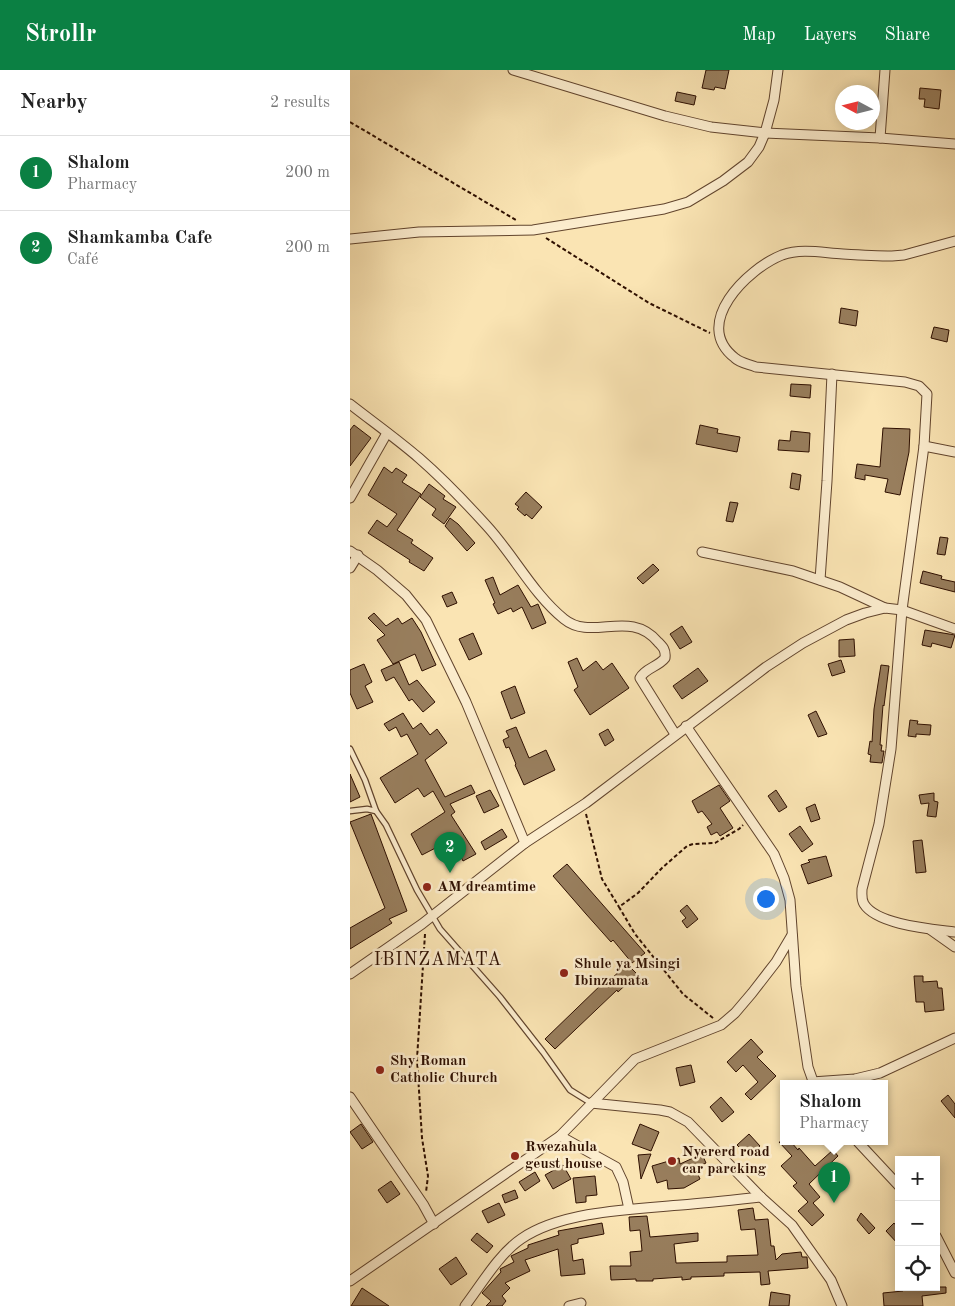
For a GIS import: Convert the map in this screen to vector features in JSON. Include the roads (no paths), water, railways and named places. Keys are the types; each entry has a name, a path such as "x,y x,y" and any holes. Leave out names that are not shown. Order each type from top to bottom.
{"street":[{"path":"513,70 665,116 711,127 765,133 880,138 955,144"},
{"path":"350,239 419,232 533,230 664,209 688,202 723,181 748,162 759,147 774,100 778,70"},
{"path":"880,138 885,70"},
{"path":"955,241 898,256 807,251 782,256 756,269 735,291 722,309 718,324 726,349 736,360 756,366 905,382 919,386 927,394 924,446 902,610 891,749 879,824 862,889 862,898 865,906 890,921 928,929 955,932"},
{"path":"820,580 832,374"},
{"path":"350,404 419,458 487,526 544,598 563,618 573,625 582,628 632,626 644,629 655,638 665,650 665,658 663,662 644,672 640,678 675,734"},
{"path":"350,498 387,433"},
{"path":"924,446 955,452"},
{"path":"702,552 763,564 820,580 885,608 902,610 955,628"},
{"path":"350,568 354,553 406,595 426,620 466,702 526,843"},
{"path":"350,974 428,919 526,843 586,802 766,667 803,643 846,620 885,608"},
{"path":"686,726 774,854 784,878 790,900 796,986 808,1066 812,1080"},
{"path":"928,929 955,948"},
{"path":"350,1281 560,1136 635,1058 721,1025 752,993 776,962 792,935"},
{"path":"844,1080 874,1075 955,1038"},
{"path":"350,1097 423,1204 434,1224"},
{"path":"591,1102 660,1110 682,1118 761,1197 792,1225 831,1280 842,1306"},
{"path":"560,1136 616,1167 623,1182 629,1209"},
{"path":"861,1145 895,1182"},
{"path":"464,1306 494,1267 520,1240 535,1231 572,1219 629,1209 761,1197"},
{"path":"940,1244 955,1274"},
{"path":"569,1306 581,1303"}],"lane":[{"path":"350,749 365,780 376,811 386,825 428,919 440,929 500,998 544,1052 570,1090 591,1102"},
{"path":"350,811 367,809 376,811"}],"place":[{"name":"Shamkamba Cafe","path":"450,873"},
{"name":"AM dreamtime","path":"427,887"},
{"name":"Shule ya Msingi Ibinzamata","path":"564,973"},
{"name":"Shy Roman Catholic Church","path":"380,1070"},
{"name":"Rwezahula geust house","path":"515,1156"},
{"name":"Nyererd road car parcking","path":"672,1161"},
{"name":"Shalom","path":"834,1203"}],"district":[{"name":"IBINZAMATA","path":"438,960"}]}
